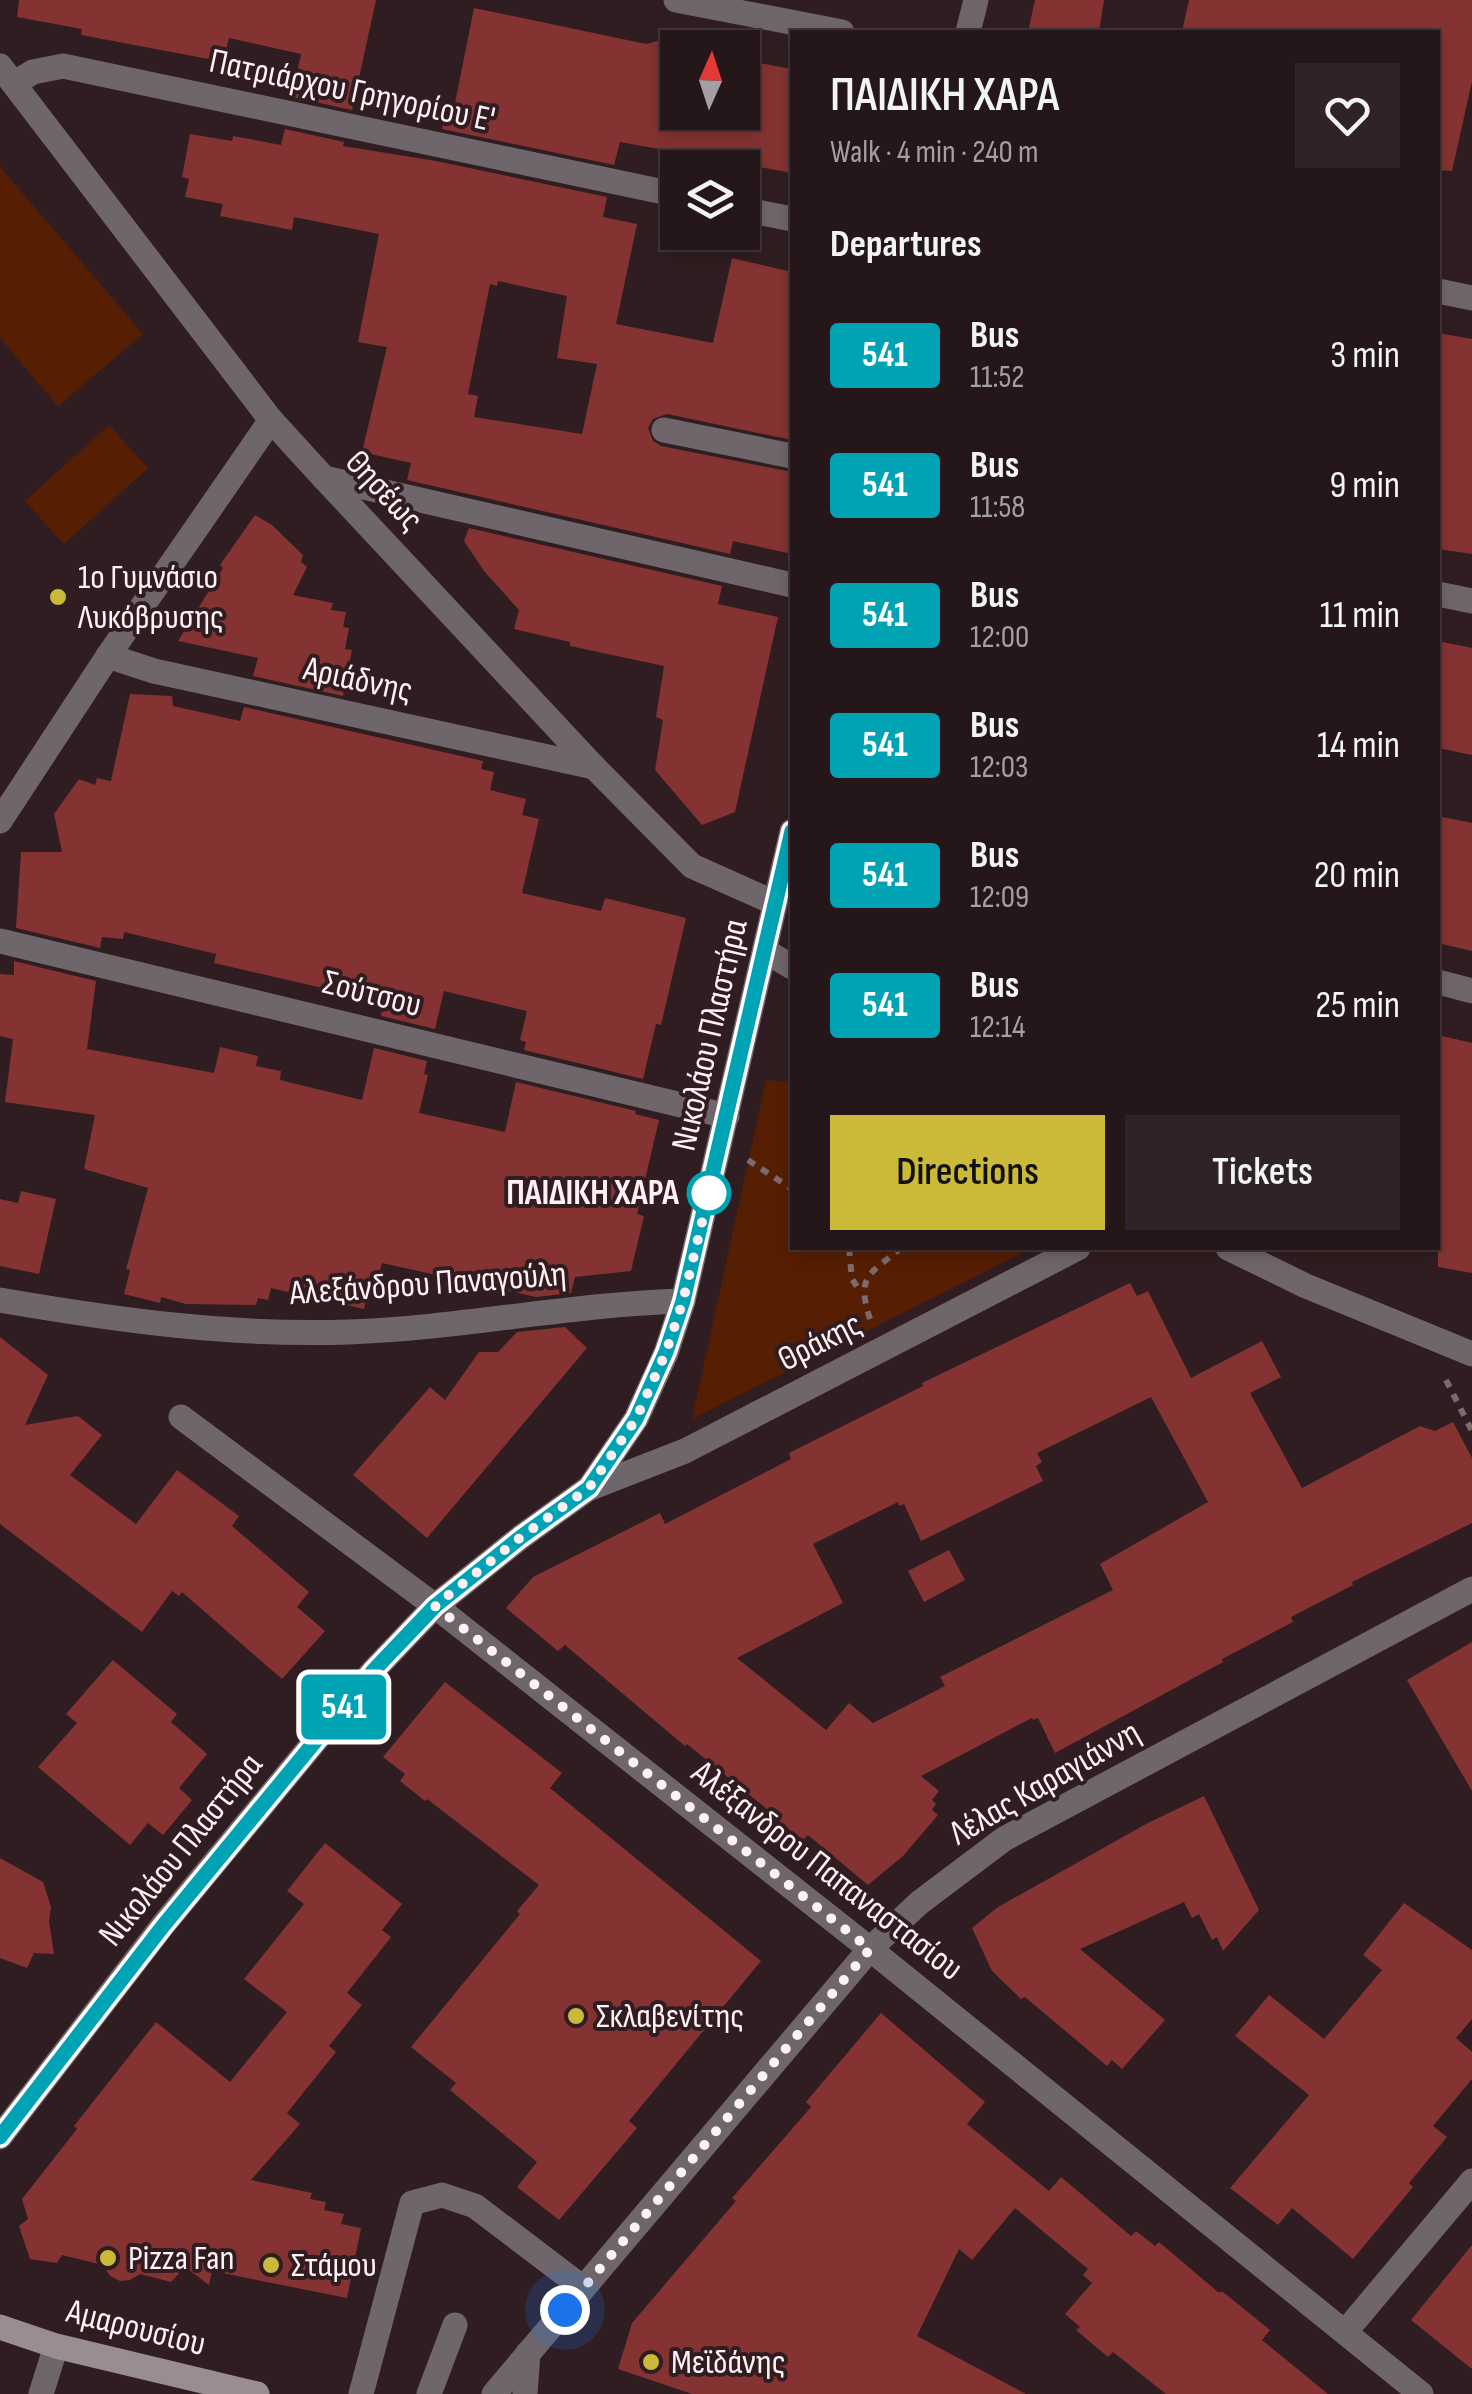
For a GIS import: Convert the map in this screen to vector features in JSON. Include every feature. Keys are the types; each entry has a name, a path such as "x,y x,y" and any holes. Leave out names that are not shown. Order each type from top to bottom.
{"main road":[{"name":"Αμαρουσίου","path":"0,2326 56,2346 257,2394"}],"street":[{"path":"676,0 832,30"},
{"path":"968,30 976,0"},
{"name":"Πατριάρχου Γρηγορίου Ε'","path":"7,74 63,66 660,191"},
{"name":"Θησέως","path":"7,74 271,420 324,478 594,768 692,866 776,903"},
{"path":"760,213 790,219"},
{"path":"1440,291 1472,298"},
{"path":"0,821 271,420"},
{"path":"664,430 790,456"},
{"path":"324,478 790,585"},
{"path":"1440,594 1472,601"},
{"name":"Αριάδνης","path":"108,656 154,671 594,768"},
{"name":"Νικολάου Πλαστήρα","path":"0,2137 175,1910 374,1670 435,1606 589,1488 636,1419 666,1352 683,1301 790,840"},
{"name":"Σούτσου","path":"0,941 727,1116"},
{"path":"767,952 790,967"},
{"path":"1440,982 1472,990"},
{"name":"Θράκης","path":"589,1488 685,1451 1074,1250"},
{"path":"1232,1250 1306,1286 1472,1354"},
{"name":"Αλεξάνδρου Παναγούλη","path":"0,1300 210,1330 349,1332 622,1303 683,1301"},
{"name":"Αλέξανδρου Παπαναστασίου","path":"180,1417 435,1606 870,1949 1421,2394"},
{"name":"Λέλας Καραγιάννη","path":"494,2394 870,1949 919,1903 1004,1839 1472,1588"},
{"path":"1346,2331 1472,2181"},
{"path":"361,2394 412,2203 442,2195 475,2206 583,2288"},
{"path":"429,2394 455,2325"},
{"path":"41,2394 56,2346"},
{"path":"525,2394 528,2353"}],"path":[{"path":"722,1142 790,1187"},
{"path":"849,1250 852,1279 862,1294 880,1350"},
{"path":"862,1294 866,1278 898,1250"},
{"path":"1461,1410 1472,1417"}],"shaded area":[{"path":"0,167 143,334 58,406 0,338"},
{"path":"109,425 148,468 64,544 25,501"},
{"path":"766,1080 790,1082 790,1250 1028,1250 692,1419"}],"building":[{"path":"19,0 376,0 352,110 292,97 301,54 229,38 226,50 216,48 214,60 81,35 82,29 17,17"},
{"path":"1035,0 1104,0 1099,30 1028,30"},
{"path":"1189,0 1472,0 1472,81 1452,171 1440,170 1440,30 1182,30"},
{"path":"474,8 646,44 660,40 660,130 760,130 760,63 790,69 790,173 760,167 760,150 664,150 620,142 614,165 442,129 447,102 455,103"},
{"path":"285,129 344,142 343,146 607,197 603,217 637,224 616,324 713,343 732,258 790,272 790,440 667,414 653,419 648,428 653,441 661,446 790,472 790,554 733,541 730,554 407,480 411,463 362,452 387,347 358,342 379,234 294,217 292,230 220,216 223,204 185,197 189,179 182,177 190,134 232,141 233,136 281,145","holes":["498,281 567,296 557,358 597,364 582,434 474,417 478,396 468,394 490,284 497,286"]},
{"path":"1440,333 1472,339 1472,554 1440,549"},
{"path":"255,515 272,525 303,555 301,562 307,567 293,595 333,603 331,610 346,612 343,627 349,628 345,649 352,650 343,696 253,676 258,658 178,641 223,568 220,565"},
{"path":"469,528 722,586 718,604 778,617 735,812 702,825 655,770 663,720 656,717 664,666 570,646 570,642 514,629 519,610 484,571 464,541"},
{"path":"1440,641 1472,648 1472,755 1440,748"},
{"path":"130,694 172,696 173,706 240,721 244,707 483,761 481,769 494,772 490,790 526,799 522,815 539,819 522,893 601,911 605,898 686,918 661,1025 656,1024 643,1079 524,1050 526,1042 520,1040 527,1011 444,991 435,1029 381,1016 384,1002 214,963 216,954 124,932 123,939 102,937 100,948 16,928 21,852 62,852 54,814 79,779 95,785 97,778 111,781"},
{"path":"1440,816 1472,823 1472,951 1440,943"},
{"path":"14,961 96,981 87,1049 214,1073 220,1047 258,1056 256,1066 281,1071 280,1080 362,1100 374,1048 427,1061 424,1074 428,1075 419,1113 505,1132 516,1082 659,1120 637,1214 644,1216 631,1271 575,1277 571,1293 536,1297 382,1263 374,1298 367,1296 364,1309 271,1288 268,1300 258,1298 256,1305 186,1304 161,1297 160,1303 124,1294 130,1270 126,1269 148,1188 84,1169 95,1115 5,1102 13,1039 0,1036 0,974 14,975"},
{"path":"1440,1035 1472,1043 1472,1273 1438,1267"},
{"path":"21,1191 56,1199 39,1274 0,1266 0,1199 18,1203"},
{"path":"1130,1283 1137,1296 1148,1291 1191,1378 1262,1341 1281,1377 1250,1393 1302,1488 1420,1426 1435,1431 1453,1422 1472,1458 1472,1523 1352,1582 1353,1585 1291,1617 1293,1622 1055,1753 1038,1718 1032,1718 921,1776 939,1791 932,1800 936,1804 932,1810 938,1815 903,1856 868,1885 808,1835 802,1841 565,1645 558,1651 506,1608 533,1577 660,1513 665,1524 791,1459 789,1453 923,1386 922,1383","holes":["1151,1397 1208,1502 1100,1564 1113,1590 940,1677 945,1686 873,1723 849,1703 826,1730 737,1658 843,1603 813,1544 898,1502 899,1506 904,1504 921,1541 1043,1481 1036,1466 1042,1462 1037,1453"]},
{"path":"565,1327 587,1348 427,1538 353,1475 430,1387 445,1400 479,1352 498,1352 517,1332"},
{"path":"0,1337 48,1375 25,1425 78,1416 102,1435 70,1475 136,1524 177,1470 239,1516 232,1526 309,1592 297,1607 325,1631 282,1679 182,1592 179,1596 172,1591 142,1632 0,1524"},
{"path":"949,1550 965,1580 924,1602 908,1571"},
{"path":"1472,1642 1472,1791 1407,1680"},
{"path":"113,1660 177,1714 171,1722 207,1754 179,1788 192,1800 163,1835 148,1823 130,1845 38,1767 77,1723 66,1714"},
{"name":"Σκλαβενίτης","path":"445,1682 562,1773 550,1788 761,1961 629,2121 637,2128 559,2220 517,2187 537,2162 450,2090 456,2083 411,2047 520,1914 517,1911 539,1885 400,1781 405,1774 383,1757"},
{"path":"1204,1796 1259,1910 1223,1951 1217,1937 1212,1940 1199,1914 1192,1918 1184,1902 1080,1949 1165,2020 1122,2069 1112,2060 1107,2066 1025,1997 1021,1999 992,1971 972,1928 998,1907"},
{"path":"325,1843 402,1904 382,1930 391,1937 347,1993 362,2005 329,2046 336,2052 287,2113 300,2124 251,2180 312,2193 310,2199 326,2202 324,2210 344,2214 341,2224 361,2228 347,2298 212,2271 209,2285 185,2267 171,2282 140,2274 120,2281 110,2276 103,2265 62,2255 57,2263 30,2259 19,2226 28,2219 22,2199 156,2022 230,2082 287,2012 244,1979 304,1904 287,1891"},
{"path":"0,1858 43,1882 51,1907 54,1954 34,1953 27,1968 0,1958"},
{"path":"1404,1903 1472,1950 1472,2019 1456,2038 1472,2052 1472,2079 1433,2126 1447,2137 1409,2183 1413,2187 1353,2259 1292,2208 1278,2225 1230,2188 1309,2095 1235,2036 1269,1995 1324,2039 1382,1970 1363,1955"},
{"path":"881,2013 985,2102 967,2124 1049,2191 1061,2177 1131,2236 1136,2231 1155,2246 1159,2242 1270,2330 1262,2340 1328,2394 1166,2394 1113,2352 1108,2357 1076,2330 1080,2327 1065,2314 1092,2283 1083,2275 1088,2269 1015,2208 972,2260 959,2249 917,2336 1026,2394 692,2394 618,2369 632,2323 736,2201 732,2198 811,2107 806,2102"},
{"path":"1472,2245 1472,2369 1411,2320"}],"bus line":[{"name":"541","path":"0,2137 163,1926 374,1670 435,1606 589,1488 636,1419 666,1352 683,1301 790,840"}],"place":[{"name":"1ο Γυμνάσιο Λυκόβρυσης","path":"58,597"},
{"name":"ΠΑΙΔΙΚΗ ΧΑΡΑ","path":"709,1193"},
{"name":"Σκλαβενίτης","path":"576,2016"},
{"name":"Pizza Fan","path":"108,2258"},
{"name":"Στάμου","path":"271,2265"},
{"name":"Μεϊδάνης","path":"651,2362"}],"route":[{"path":"565,2310 870,1949 435,1606 589,1488 636,1419 666,1352 683,1301 709,1193"}]}
